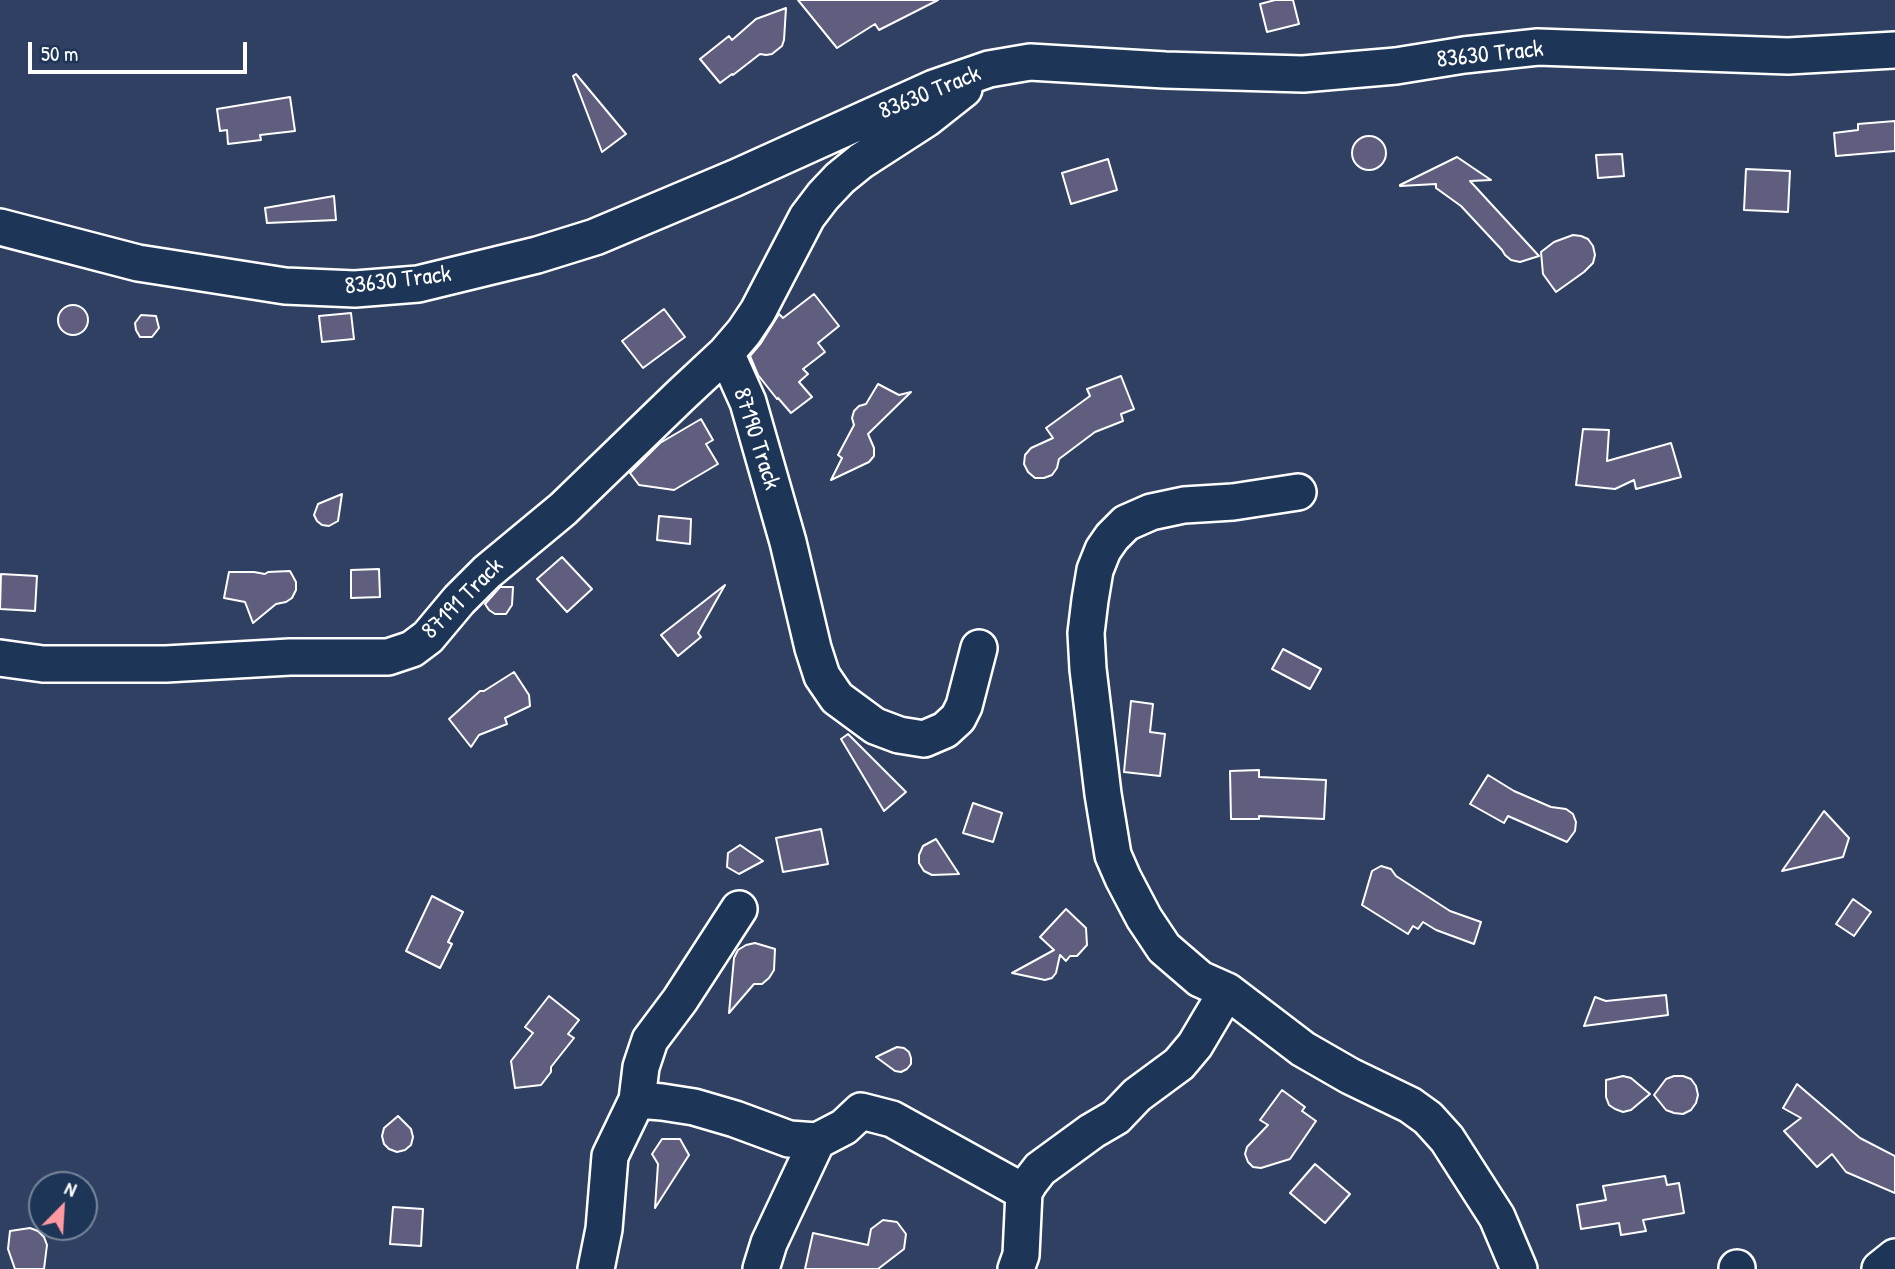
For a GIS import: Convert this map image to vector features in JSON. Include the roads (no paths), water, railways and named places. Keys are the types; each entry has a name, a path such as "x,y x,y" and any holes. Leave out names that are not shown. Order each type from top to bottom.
{"street":[{"name":"83630 Track","path":"0,227 138,263 285,286 355,289 418,284 537,255 595,237 735,178 934,88 989,69 1030,62 1303,74 1396,66 1538,47 1788,56 1895,50"},
{"path":"726,354 758,311 807,217 823,195 861,161 926,119 989,69"},
{"name":"87190 Track","path":"726,354 748,402 788,542 822,676 837,698 875,726 900,735 924,739 945,730 958,718 964,706 979,648"},
{"name":"87191 Track","path":"0,658 44,664 166,664 289,657 388,657 412,649 428,636 458,600 487,572 563,509 726,354"},
{"path":"1298,492 1233,502 1184,505 1151,512 1126,523 1103,550 1094,570 1086,633 1103,794 1113,855 1144,918 1164,948 1200,979 1227,992 1303,1049 1350,1076 1410,1105 1428,1118 1447,1139 1497,1217 1518,1269"},
{"path":"596,1269 604,1230 610,1156 636,1100 641,1067 650,1040 680,1000 739,909"},
{"path":"1016,1269 1021,1255 1024,1192 1040,1169 1116,1117 1137,1095 1179,1064 1195,1045 1227,992"},
{"path":"636,1100 694,1107 789,1139 817,1141 844,1127 862,1111 892,1119 1024,1192"},
{"path":"761,1269 769,1243 817,1141"},
{"path":"1880,1269 1895,1257"}]}
